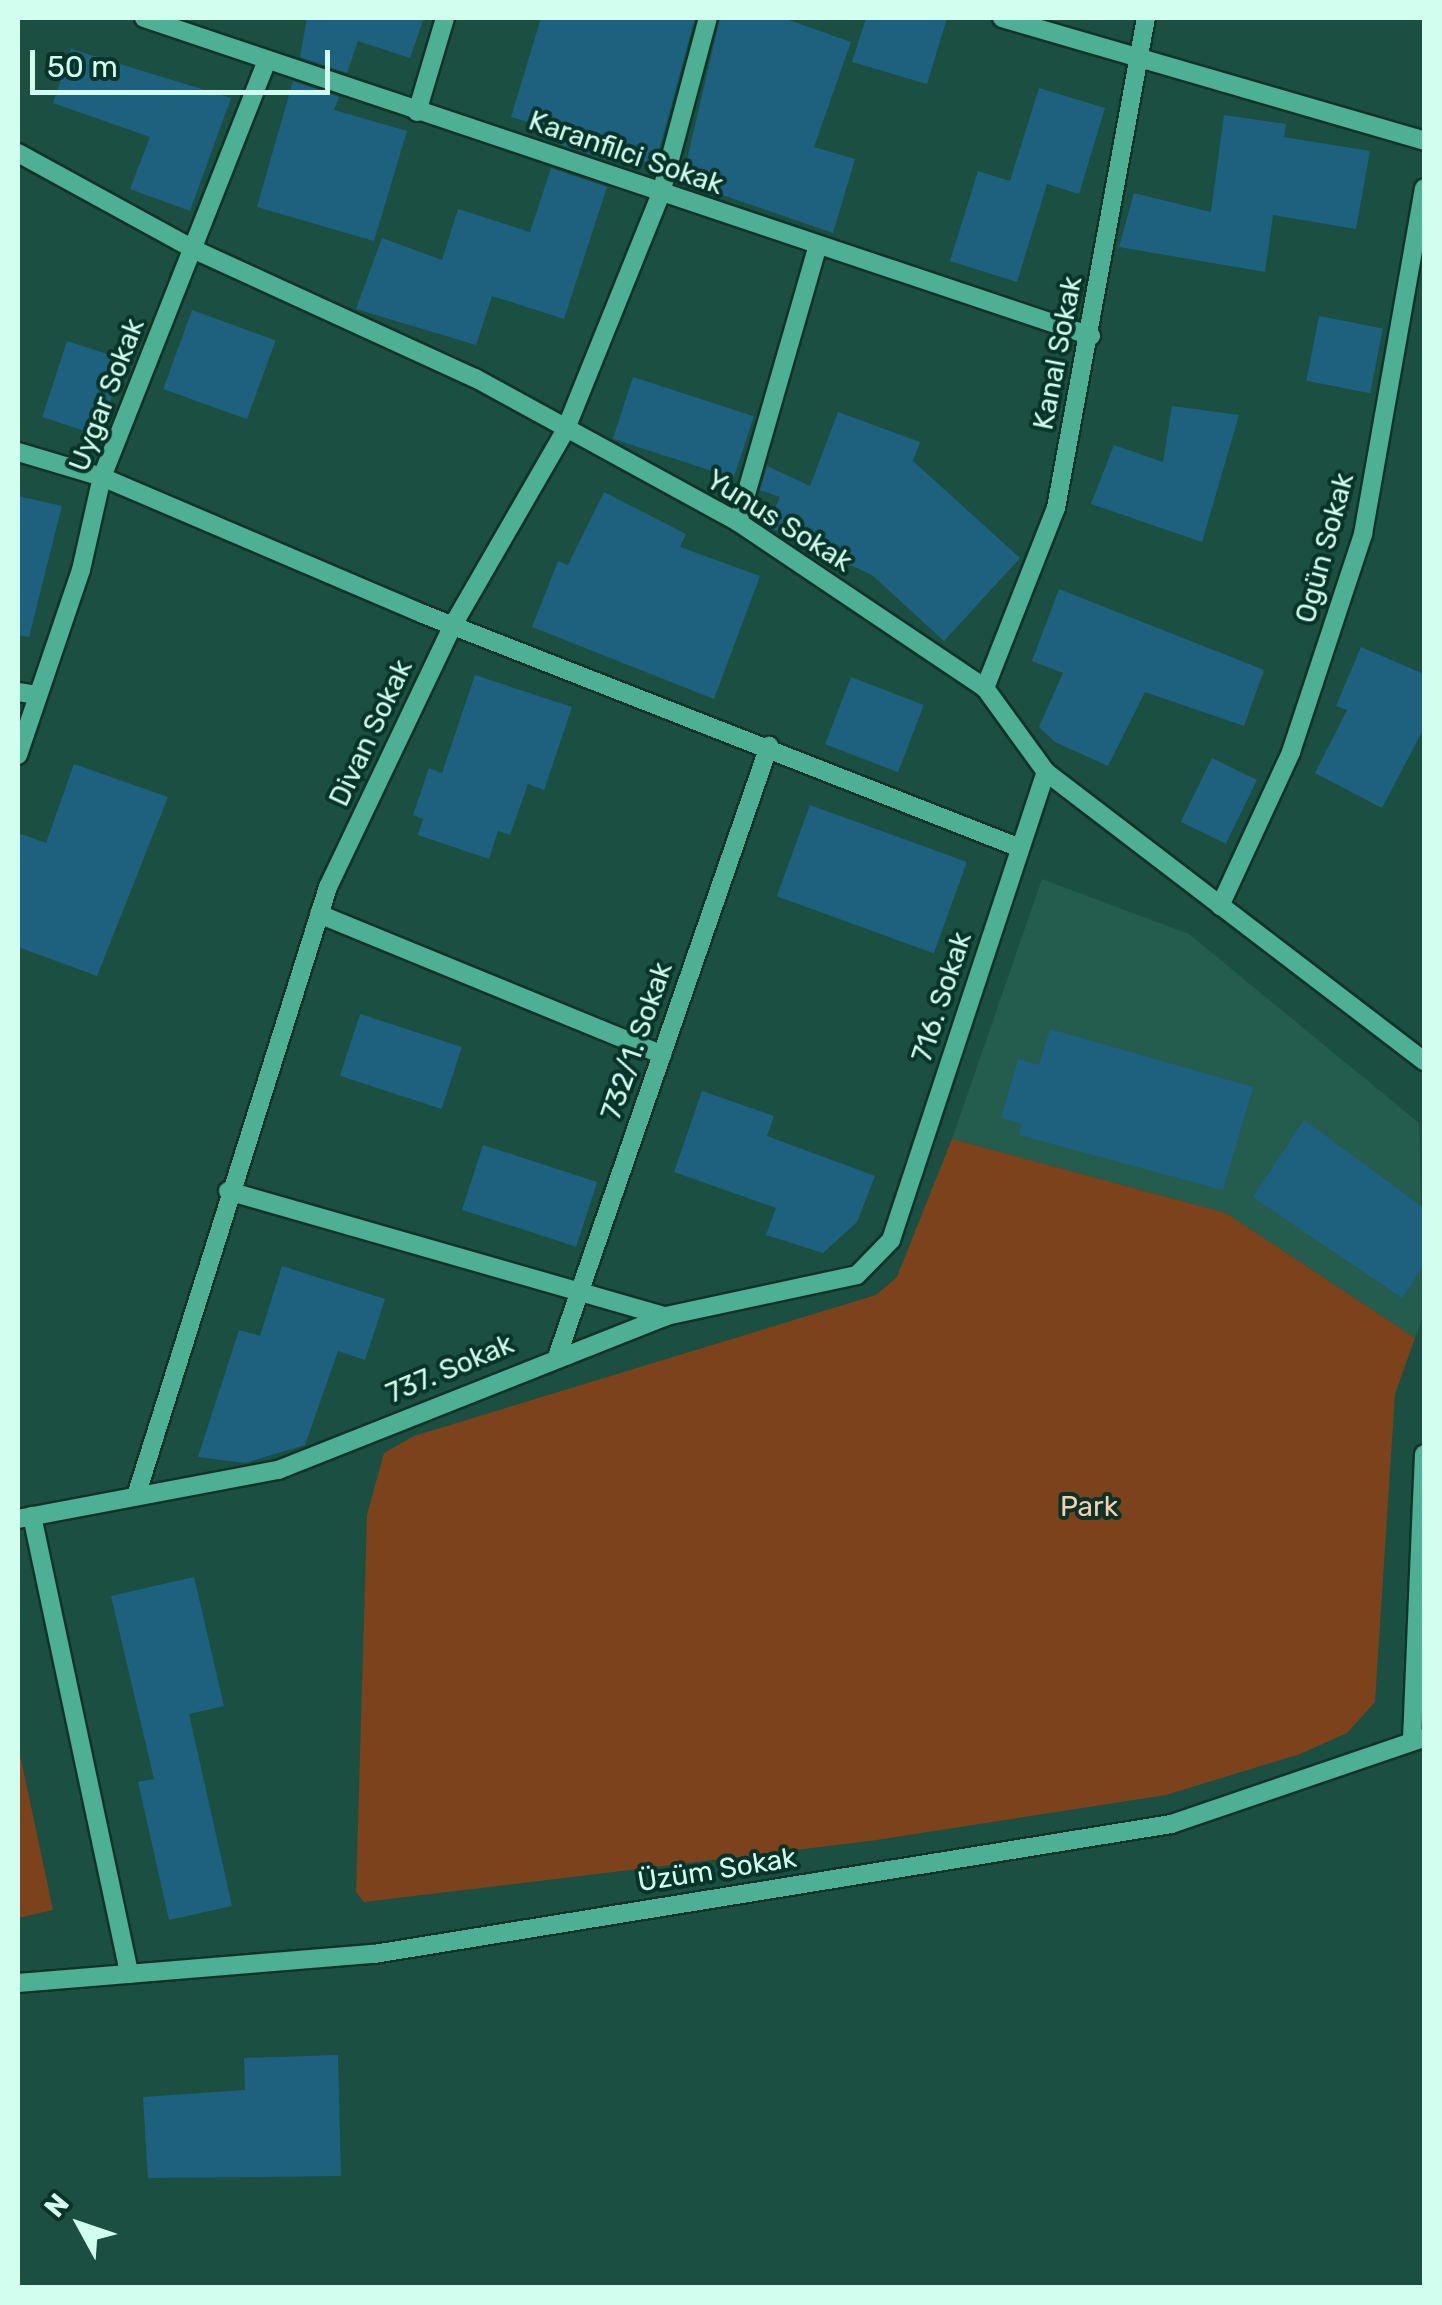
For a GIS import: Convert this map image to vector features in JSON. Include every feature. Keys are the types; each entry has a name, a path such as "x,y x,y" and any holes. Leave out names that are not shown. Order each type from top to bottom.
{"street":[{"name":"Karanfilci Sokak","path":"144,18 190,26 267,61 817,249 1091,336"},
{"path":"417,112 446,18"},
{"name":"Divan Sokak","path":"136,1496 228,1191 320,914 453,625 565,431 660,193 708,18"},
{"path":"1002,18 1424,141"},
{"name":"Kanal Sokak","path":"985,688 1056,508 1091,336 1146,18"},
{"name":"Uygar Sokak","path":"18,755 81,570 102,477 267,61"},
{"name":"Yunus Sokak","path":"18,154 195,250 475,378 565,431 738,522 985,688 1046,772 1424,1061"},
{"name":"Ogün Sokak","path":"1220,906 1291,752 1363,534 1424,188"},
{"path":"738,522 817,249"},
{"path":"18,452 102,477 453,625 769,746 1020,848"},
{"path":"18,692 38,695"},
{"name":"732/1. Sokak","path":"558,1354 769,746"},
{"name":"716. Sokak","path":"890,1240 1046,772"},
{"path":"320,914 662,1055"},
{"path":"228,1191 579,1295 666,1316"},
{"name":"737. Sokak","path":"25,1517 278,1470 558,1354 666,1316 857,1275 890,1240"},
{"path":"1418,1739 1424,1454"},
{"path":"25,1517 129,1974"},
{"name":"Üzüm Sokak","path":"18,1983 374,1954 1171,1824 1418,1739"}],"shaded area":[{"path":"1042,879 1189,934 1419,1123 1424,1313 1415,1338 1226,1213 952,1139"}],"green space":[{"name":"Park","path":"952,1139 1226,1213 1415,1338 1395,1394 1375,1702 1347,1733 1300,1754 1166,1795 870,1841 364,1902 356,1892 367,1515 384,1453 414,1436 876,1295 897,1277"},
{"path":"18,1745 53,1910 18,1918"}],"building":[{"path":"307,18 424,18 410,58 358,41 347,73 300,57"},
{"path":"541,18 695,18 655,165 618,154 615,163 559,144 563,132 511,117"},
{"path":"720,18 783,18 851,42 814,147 855,159 833,233 682,181"},
{"path":"866,18 947,18 927,84 852,62"},
{"path":"71,49 231,98 190,211 130,189 150,137 53,103"},
{"path":"293,81 339,97 334,110 407,131 374,241 257,207"},
{"path":"1039,88 1105,108 1079,194 1047,184 1017,282 950,261 978,171 1010,181"},
{"path":"1224,115 1286,124 1284,137 1370,151 1356,229 1273,215 1265,272 1119,247 1134,193 1211,212"},
{"path":"551,168 607,187 564,319 492,296 476,345 356,309 382,238 442,260 458,209 530,232"},
{"path":"192,310 276,340 247,419 163,389"},
{"path":"1319,316 1383,328 1370,393 1306,381"},
{"path":"67,341 124,360 99,436 42,417"},
{"path":"633,377 754,416 734,478 613,439"},
{"path":"1172,406 1239,415 1202,542 1091,504 1114,445 1163,462"},
{"path":"838,412 920,442 913,461 1020,558 944,641 872,575 767,526 780,497 760,490 767,466 810,486"},
{"path":"604,492 686,534 680,547 760,576 714,699 532,627 558,561 568,565"},
{"path":"18,496 62,506 29,637 18,635"},
{"path":"1059,589 1264,670 1244,726 1145,692 1108,766 1055,742 1039,727 1063,673 1032,661"},
{"path":"1361,647 1424,674 1424,728 1382,808 1315,773 1347,710 1336,706"},
{"path":"475,675 572,707 544,790 528,784 510,835 498,831 489,859 418,835 423,819 413,815 429,768 442,773"},
{"path":"851,677 924,705 898,772 825,744"},
{"path":"1212,758 1257,780 1226,844 1181,822"},
{"path":"74,764 168,797 97,976 18,947 18,833 46,843"},
{"path":"810,805 967,862 934,953 777,896"},
{"path":"360,1014 462,1047 442,1109 340,1076"},
{"path":"1050,1029 1253,1087 1223,1190 1019,1135 1022,1124 1001,1118 1018,1059 1039,1065"},
{"path":"702,1091 774,1116 767,1136 875,1176 857,1222 823,1253 766,1235 776,1208 674,1172"},
{"path":"1304,1120 1424,1208 1424,1265 1402,1298 1253,1197"},
{"path":"483,1145 597,1182 576,1247 462,1210"},
{"path":"282,1266 385,1299 365,1360 338,1351 305,1445 245,1463 198,1457 239,1330 260,1336"},
{"path":"194,1577 224,1706 189,1714 232,1906 169,1920 138,1782 154,1779 111,1596"},
{"path":"338,2055 341,2176 148,2178 143,2097 245,2090 244,2058"}]}
